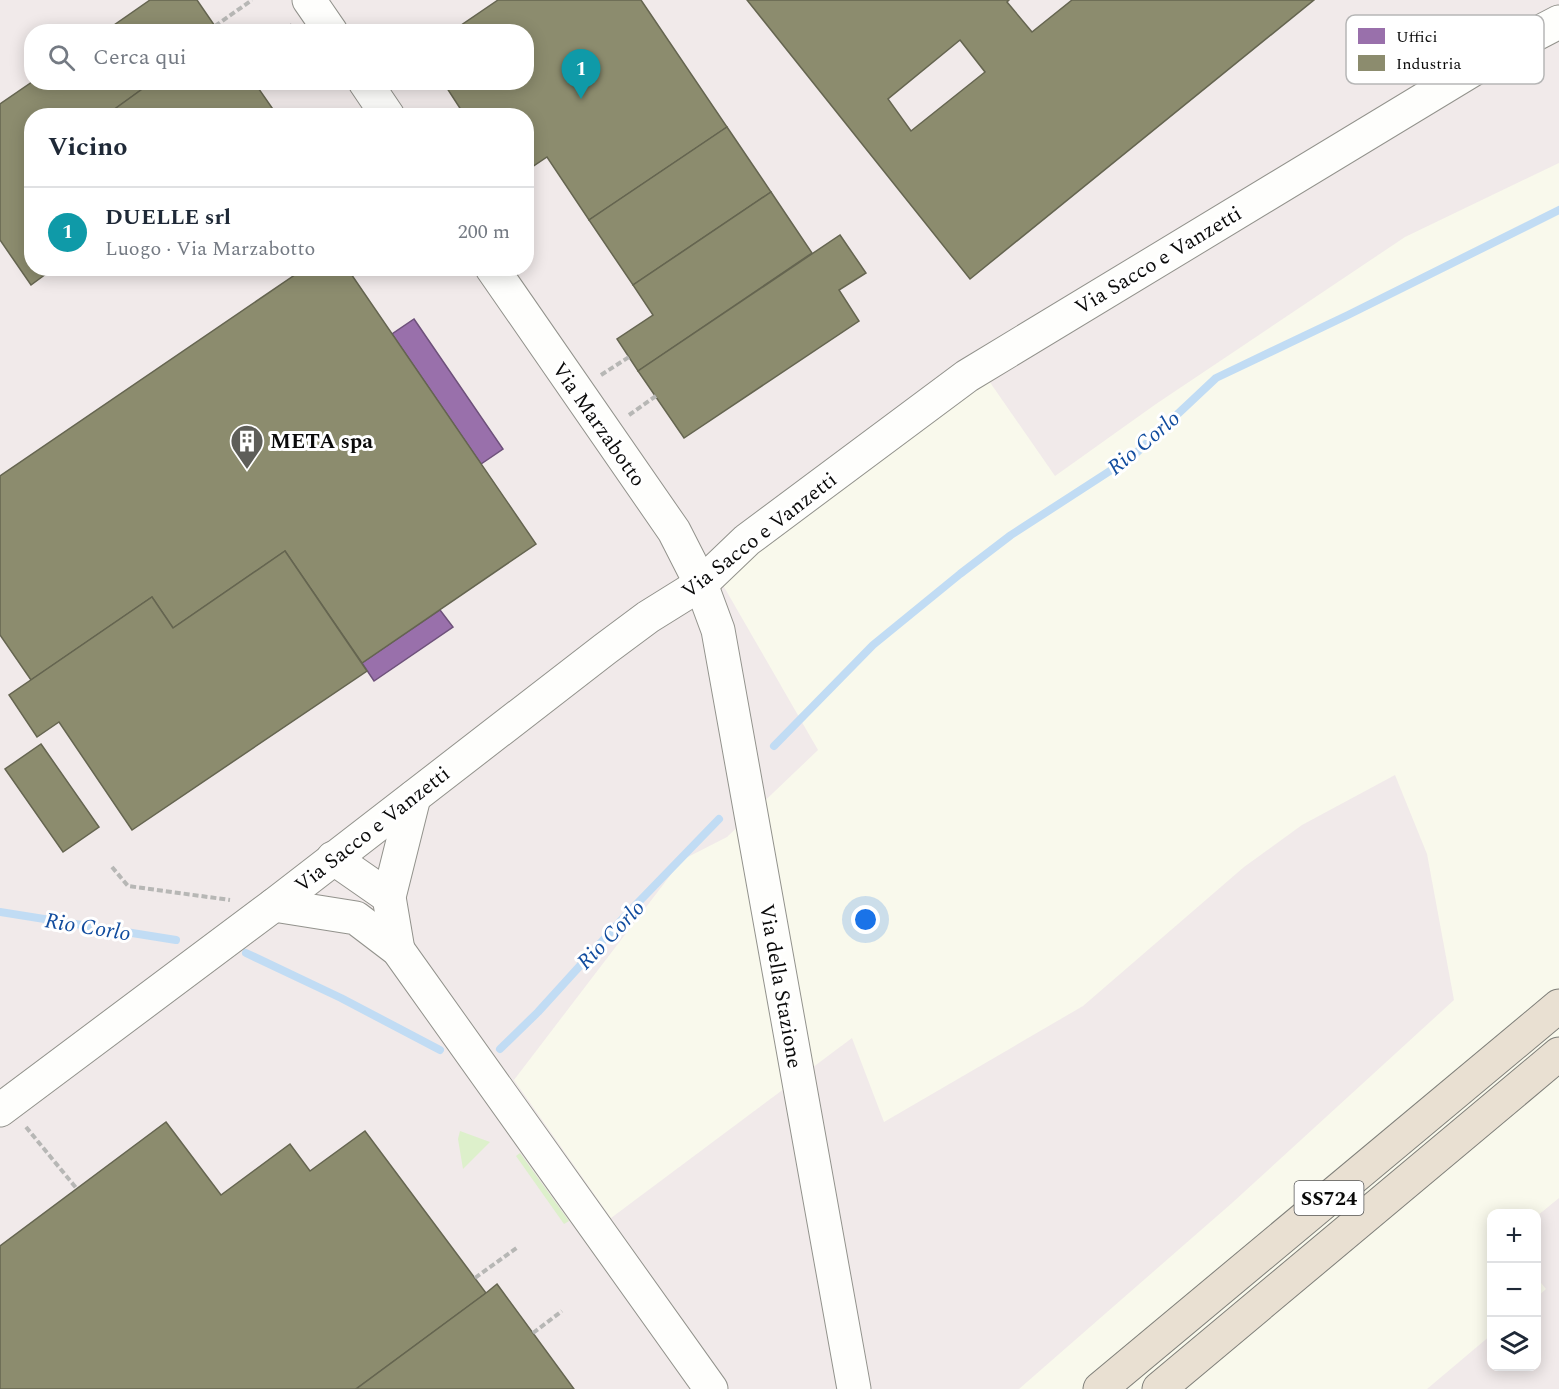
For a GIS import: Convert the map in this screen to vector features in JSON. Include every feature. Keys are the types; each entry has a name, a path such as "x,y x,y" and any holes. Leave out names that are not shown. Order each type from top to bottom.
{"highway":[{"name":"SS724","path":"1100,1389 1559,1006"},
{"name":"SS724","path":"1159,1389 1559,1054"}],"street":[{"path":"309,0 326,24"},
{"name":"Via Sacco e Vanzetti","path":"1544,30 1559,22"},
{"name":"Via Sacco e Vanzetti","path":"11,1115 333,858 605,648 648,617 701,584 747,540 967,376 1449,84"},
{"path":"370,90 383,108"},
{"name":"Via Marzabotto","path":"498,276 674,531 701,584"},
{"name":"Via della Stazione","path":"701,584 718,630 854,1389"},
{"path":"398,951 389,897 414,797"},
{"path":"333,858 389,897"},
{"path":"333,858 356,918"},
{"path":"274,905 356,918 398,951 711,1389"}],"path":[{"path":"218,24 252,0"},
{"path":"597,379 629,357"},
{"path":"625,418 656,396"},
{"path":"112,867 128,886 234,901"},
{"path":"11,1115 77,1189"},
{"path":"475,1278 518,1247"},
{"path":"532,1333 562,1311"}],"shaded area":[{"path":"0,0 1559,0 1559,163 1405,237 1156,404 1055,476 987,378 720,580 818,750 727,837 682,860 514,1080 611,1218 852,1038 884,1122 1083,1006 1244,867 1302,825 1395,775 1427,854 1454,1000 1232,1203 1019,1389 0,1389"},
{"path":"1559,1198 1559,1389 1427,1389 1487,1338 1487,1371 1541,1371 1541,1293 1546,1289 1541,1283 1541,1213"}],"green space":[{"path":"460,1131 490,1142 463,1169 458,1139"},
{"path":"520,1153 569,1221 564,1224 516,1156"}],"building: Uffici":[{"path":"414,319 503,449 481,464 392,334"},
{"path":"440,610 453,627 374,681 362,663"}],"building: Industria":[{"path":"150,0 197,0 214,24 116,24"},
{"path":"498,0 641,0 727,127 589,220 547,157 534,166 534,108 460,108 448,90 534,90 534,24 463,24"},
{"path":"747,0 1009,0 1007,2 1032,32 1072,0 1314,0 970,279","holes":["960,40 985,72 911,131 888,99"]},
{"path":"24,88 24,90 141,90 116,108 24,108 24,275 0,240 0,104"},
{"path":"141,90 260,90 272,108 116,108"},
{"path":"727,127 771,192 633,285 589,220"},
{"path":"771,192 812,253 638,371 617,339 653,315 633,285"},
{"path":"840,235 866,273 839,290 859,321 684,438 638,371"},
{"path":"25,276 43,276 31,285"},
{"name":"META spa","path":"293,276 352,276 536,544 362,663 285,551 173,628 152,597 31,680 0,635 0,476"},
{"path":"285,551 367,671 132,830 59,722 37,737 9,695 152,597 173,628"},
{"path":"41,744 99,827 63,852 5,769"},
{"path":"166,1122 221,1195 290,1144 310,1171 365,1131 486,1293 356,1389 0,1389 0,1246"},
{"path":"497,1284 574,1389 356,1389 486,1293"}],"waterway":[{"name":"Rio Corlo","path":"774,746 873,645 1011,535 1133,456 1216,378 1559,210"},
{"name":"Rio Corlo","path":"500,1049 538,1012 627,914 719,819"},
{"name":"Rio Corlo","path":"0,912 176,940"},
{"name":"Rio Corlo","path":"246,953 341,998 440,1050"}],"place":[{"name":"DUELLE srl","path":"581,99"},
{"name":"META spa","path":"247,470"}]}
